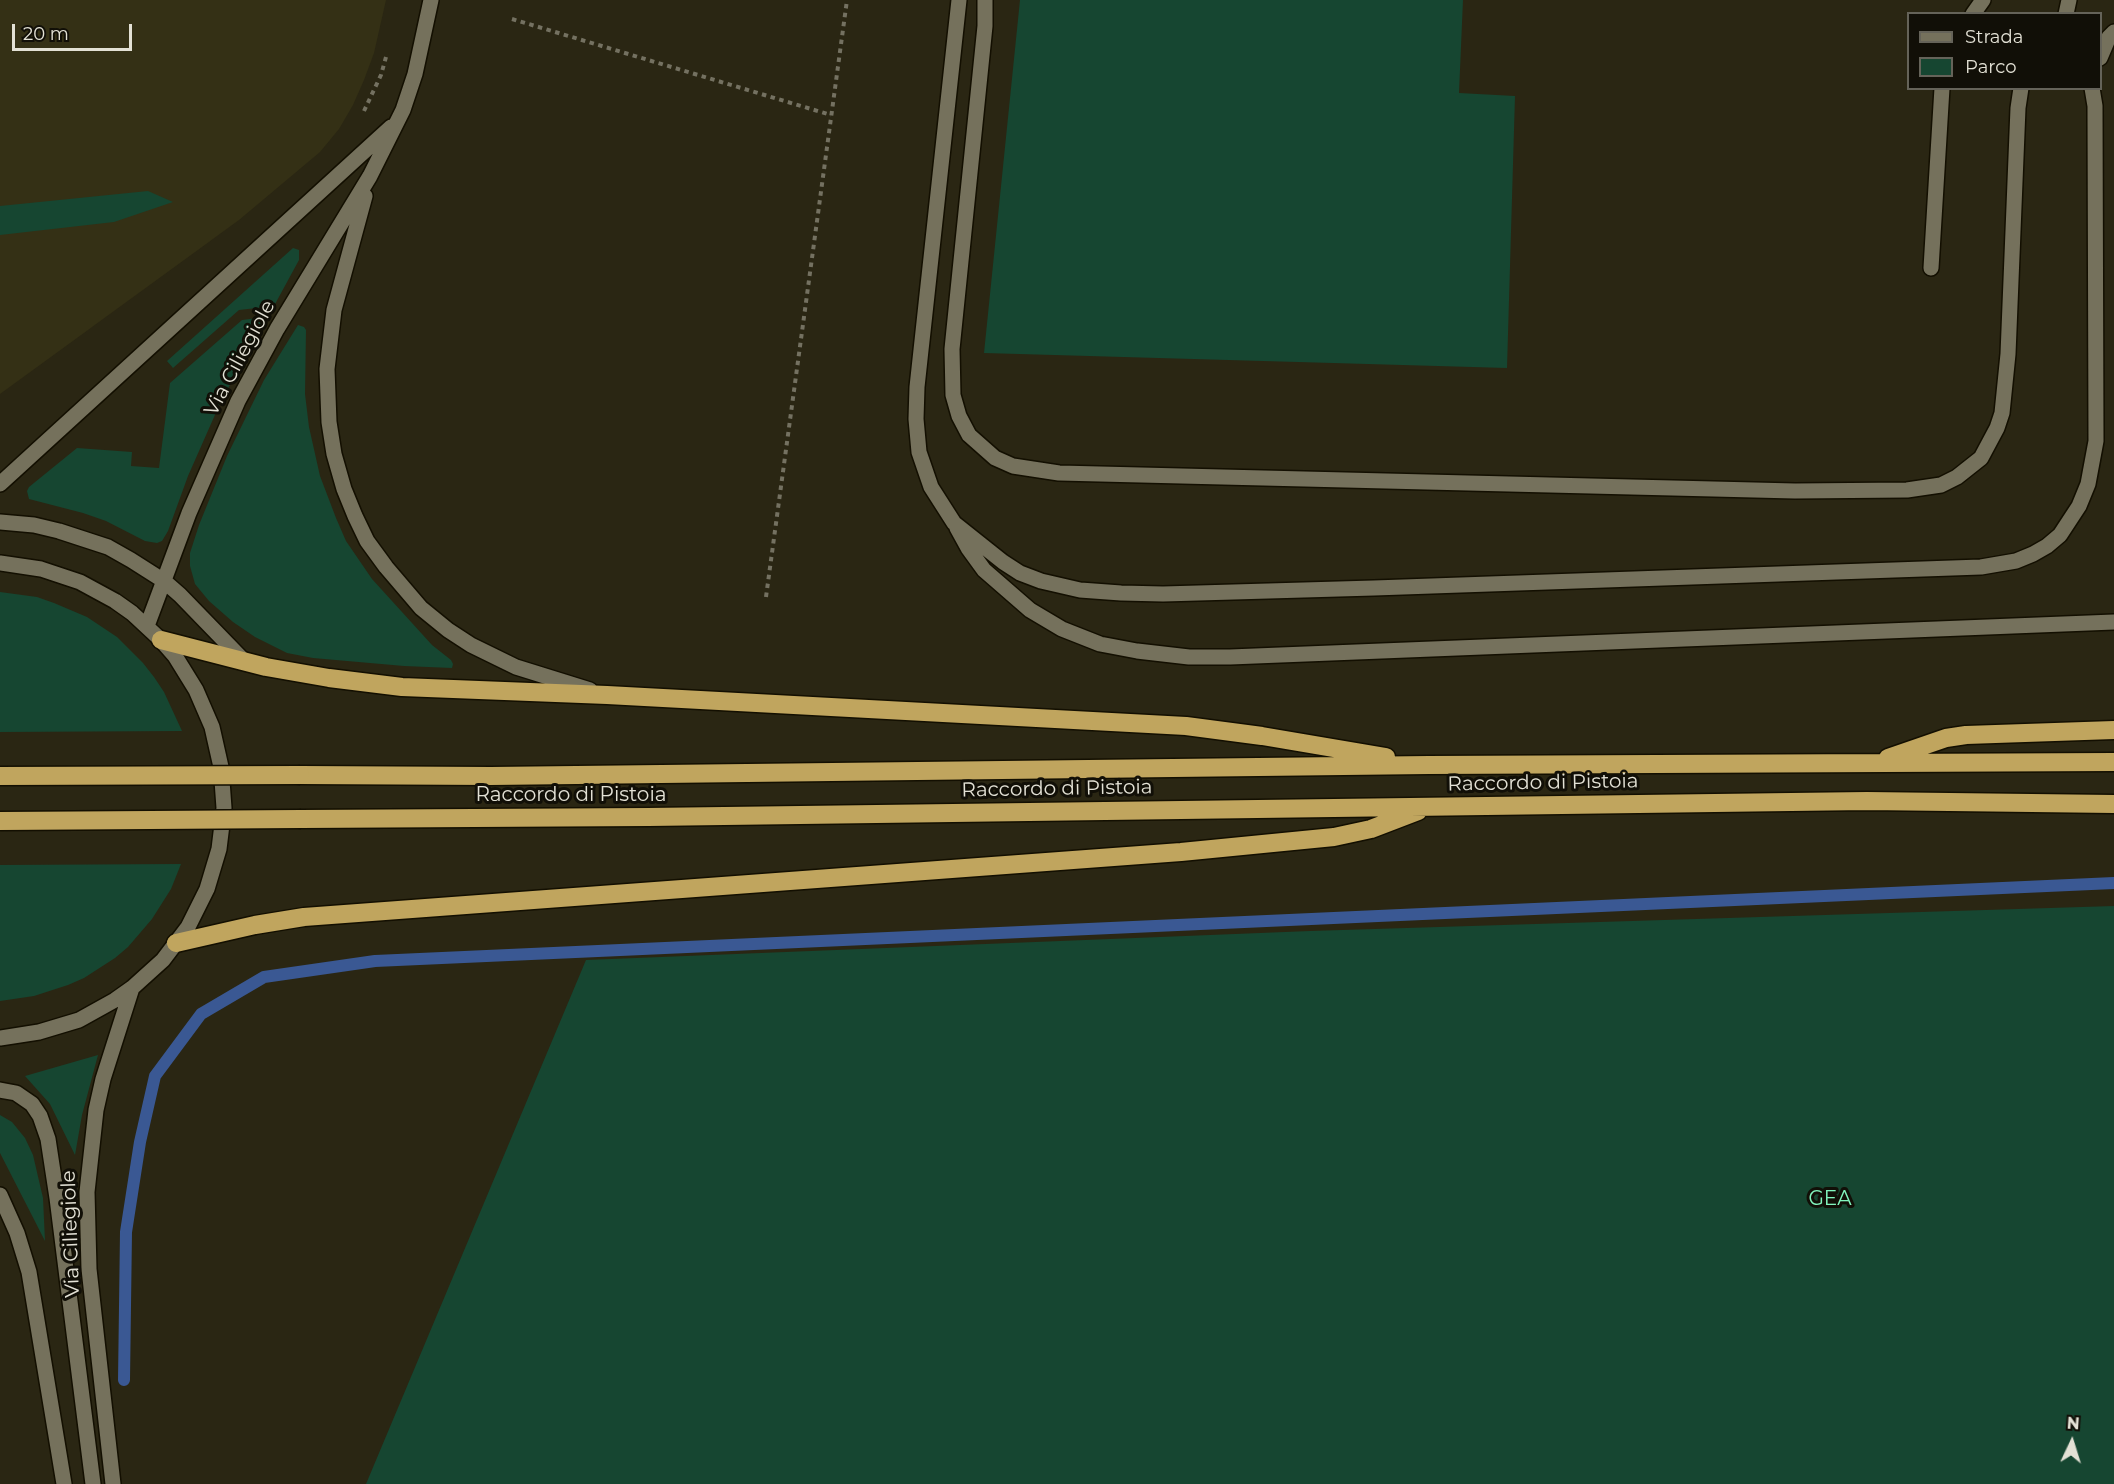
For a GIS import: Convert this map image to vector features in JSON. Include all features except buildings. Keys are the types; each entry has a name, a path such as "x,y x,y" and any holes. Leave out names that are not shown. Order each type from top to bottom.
{"highway":[{"path":"162,640 246,662 329,678 402,687 608,695 1186,726 1262,736 1429,765"},
{"path":"1872,764 1946,738 1966,735 2114,730"},
{"name":"Raccordo di Pistoia","path":"0,776 300,774 491,776 1429,765 2114,762"},
{"name":"Raccordo di Pistoia","path":"0,821 636,817 1867,801 2114,804"},
{"path":"176,943 255,925 304,917 1181,852 1334,837 1371,829 1431,807"}],"street":[{"name":"Via Ciliegiole","path":"147,626 206,472 238,400 370,176 403,110 412,83 431,0"},
{"path":"959,0 918,375 916,419 919,452 931,487 984,570 1030,610 1062,629 1100,644 1137,651 1189,657 1242,657 2114,622"},
{"path":"985,0 985,26 952,349 953,395 959,416 969,435 995,458 1013,466 1059,473 1795,491 1907,490 1941,485 1957,477 1981,458 1994,436 2002,413 2008,354 2018,108 2021,90"},
{"path":"2102,53 2109,37 2114,32"},
{"path":"1931,268 1941,90"},
{"path":"954,523 1002,562 1020,573 1041,581 1080,590 1121,593 1362,589 1832,573 1982,567 2016,561 2047,546 2065,528 2079,506 2093,463 2097,422 2093,90"},
{"name":"Via Ciliegiole","path":"0,484 395,123"},
{"path":"370,176 334,310 327,369 328,413 334,454 355,516 367,541 386,567 421,608 448,630 471,645 516,667 608,695"},
{"path":"0,522 34,525 84,538 124,556 164,581 246,662"},
{"path":"0,563 41,569 80,582 115,601 162,640 186,672 205,708 218,747 224,787 222,829 213,870 198,909 163,960 116,1000 79,1020 39,1032 0,1038"},
{"name":"Via Ciliegiole","path":"113,1484 89,1269 87,1192 96,1110 103,1079 132,988"},
{"path":"0,1090 16,1093 32,1104 40,1116 48,1139 93,1484"},
{"name":"Via Ciliegiole","path":"0,1195 17,1233 29,1272 64,1484"}],"path":[{"path":"766,597 847,0"},
{"path":"512,19 831,115"}],"shaded area":[{"path":"0,0 386,0 374,53 364,80 339,129 320,152 239,220 0,394"}],"green space":[{"path":"1020,0 1463,0 1459,93 1515,96 1507,368 984,353"},
{"path":"148,191 173,202 114,222 0,235 0,206"},
{"path":"293,248 299,250 299,260 274,306 239,310 173,368 167,361"},
{"path":"265,317 218,408 162,541 157,543 145,541 106,521 29,499 27,491 29,487 77,448 132,452 131,466 159,468 170,383 242,320"},
{"path":"298,325 306,330 305,394 309,427 320,476 346,541 372,579 432,645 451,660 452,668 313,658 287,653 255,637 233,622 209,601 195,584 190,566 190,553 199,525 227,456 264,380"},
{"path":"0,592 37,597 54,603 87,617 117,637 154,677 164,692 182,731 0,732"},
{"path":"181,864 171,889 152,919 128,947 115,958 84,978 68,985 34,996 0,1001 0,865"},
{"name":"GEA","path":"2114,906 2114,1484 366,1484 586,960 1310,931"},
{"path":"98,1055 82,1115 75,1155 50,1104 25,1076"},
{"path":"0,1115 12,1122 25,1138 33,1155 43,1198 45,1241 0,1153"}],"waterway":[{"path":"124,1380 126,1232 140,1142 155,1076 201,1014 264,977 375,961 2114,883"}]}
